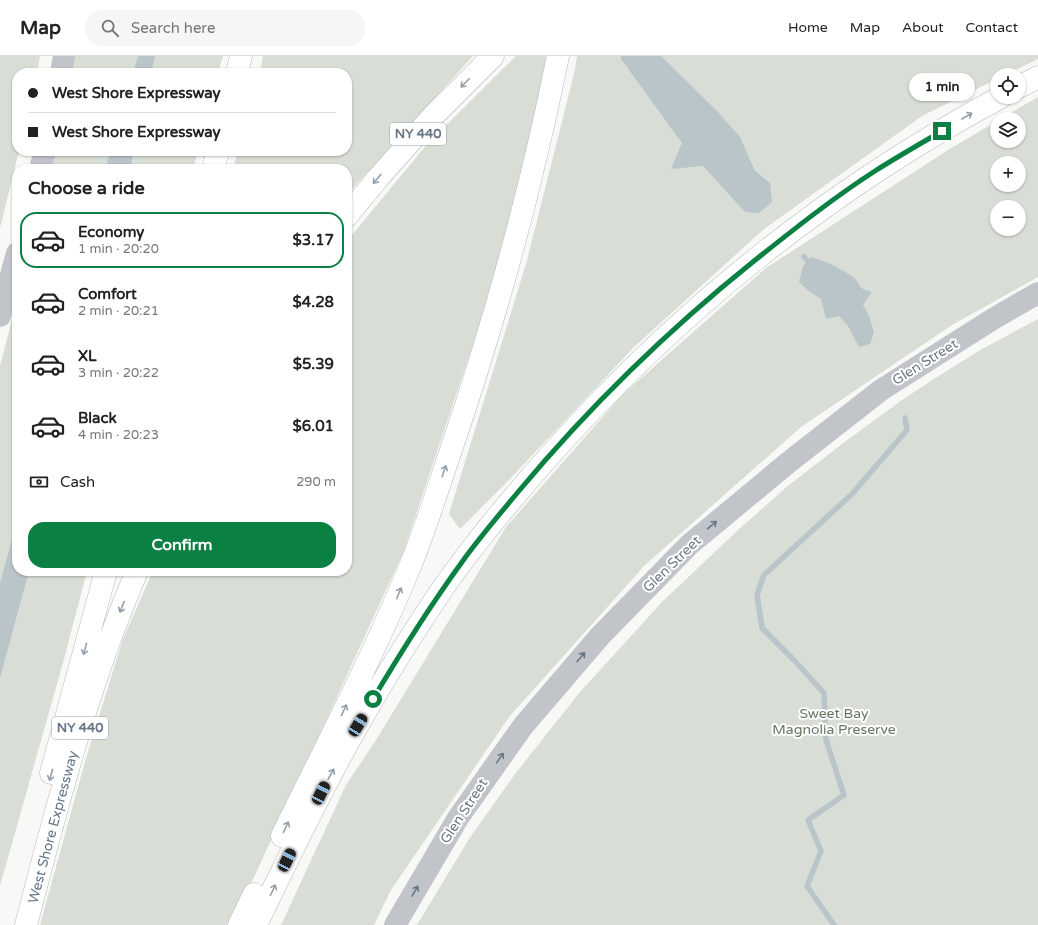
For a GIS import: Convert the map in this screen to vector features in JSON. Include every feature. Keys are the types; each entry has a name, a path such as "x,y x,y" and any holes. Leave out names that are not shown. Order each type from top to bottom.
{"highway":[{"path":"238,68 241,56"},
{"name":"NY 440","path":"352,210 378,178 429,121 493,56"},
{"path":"239,925 378,640 412,562 475,377 511,255 537,153 558,56"},
{"path":"1026,83 1038,77"},
{"path":"256,925 328,779 398,657 463,561 558,446 604,397 662,340 718,290 778,242 842,194 876,171 990,103"},
{"path":"35,890 47,787 105,576"},
{"name":"West Shore Expressway","path":"26,925 84,714 98,672 135,576"}],"street":[{"path":"62,68 64,56"},
{"path":"0,316 12,272"},
{"name":"Glen Street","path":"395,925 458,818 523,726 600,636 689,545 881,390 993,319 1038,293"}],"green space":[{"path":"0,56 40,56 38,68 12,68 12,156 18,156 16,164 12,164 12,179 0,228"},
{"path":"73,56 223,56 219,68 71,68"},
{"path":"263,56 473,56 352,189 352,164 234,164 237,156 352,156 352,68 261,68"},
{"path":"516,56 549,56 505,249 403,553 232,925 40,925 86,758 123,639 151,576 352,576 352,235 429,142"},
{"path":"577,56 1038,56 1038,59 1019,68 990,68 990,82 922,116 764,229 634,347 507,482 460,529 449,514 526,264 575,70"},
{"path":"1038,97 1038,277 952,325 801,427 645,565 509,717 391,890 374,925 281,925 346,785 376,740 506,527 622,395 766,268 948,150 990,125 990,148 1026,148 1026,112 1012,112"},
{"path":"54,156 197,156 194,164 51,164"},
{"path":"12,319 12,576 86,576 64,659 0,886 0,366"},
{"name":"Sweet Bay Magnolia Preserve","path":"1038,319 1038,925 417,925 469,839 515,774 580,692 662,602 738,530 789,485 846,441 902,400 937,377 982,349"}],"shaded area":[{"path":"138,56 155,56 152,68 134,68"},
{"path":"621,56 661,56 719,113 740,137 755,171 770,183 772,202 759,213 745,212 703,166 671,169 682,143 621,59"},
{"path":"109,156 133,156 131,164 107,164"},
{"path":"812,257 844,271 853,277 862,288 872,292 863,305 869,316 874,333 870,344 859,347 848,326 839,316 826,319 821,299 807,290 799,282 803,266"},
{"path":"12,540 12,576 28,576 0,678 0,583"}],"waterway":[{"path":"804,257 813,267"},
{"path":"834,925 807,886 821,851 808,820 844,795 826,740 824,693 762,628 757,595 764,575 852,494 907,430 905,418"}],"route":[{"path":"373,699 398,657 441,591 463,561 531,476 593,407 624,376 688,316 778,242 842,194 876,171 942,131"}]}
